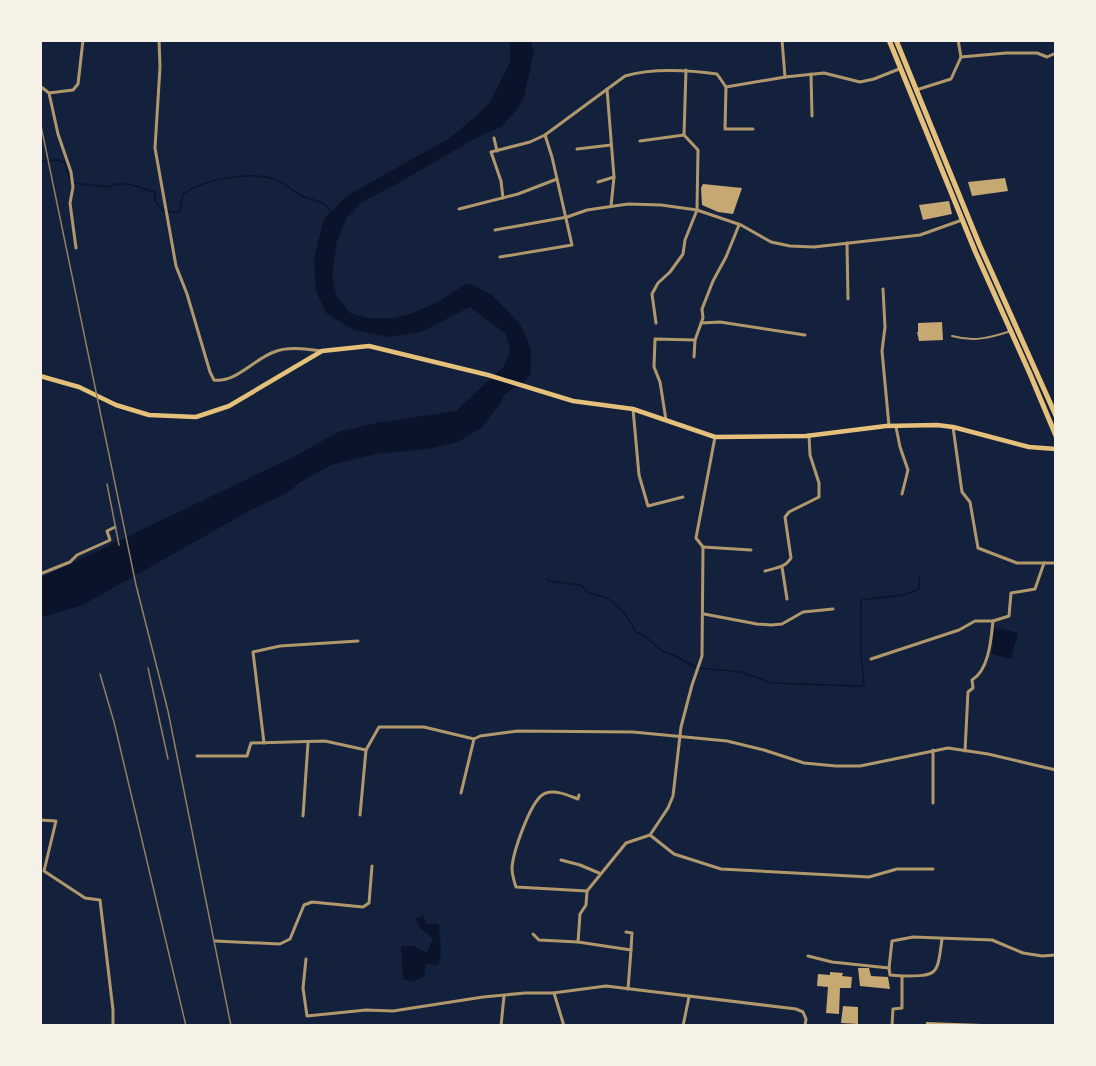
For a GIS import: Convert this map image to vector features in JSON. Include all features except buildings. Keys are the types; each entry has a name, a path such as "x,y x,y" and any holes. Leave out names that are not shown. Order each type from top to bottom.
{"highway":[{"path":"889,40 899,69 1056,436"},
{"path":"896,40 980,246 1056,416"}],"main road":[{"path":"40,376 79,387 116,405 149,415 169,418 196,417 229,406 322,351 369,346 488,375 587,404 633,409 716,436 809,435 896,425 937,425 953,427 1004,442 1056,449"}],"street":[{"path":"49,93 73,90 78,84 83,40"},
{"path":"159,40 160,68 155,148 176,266 214,380 222,381 274,351 296,348 322,351"},
{"path":"782,40 785,77"},
{"path":"916,90 951,79 961,57 958,40"},
{"path":"961,57 1037,53 1047,57 1056,53"},
{"path":"726,87 824,73 860,82 899,69"},
{"path":"656,323 652,294 658,283 670,272 683,254 685,240 698,210 698,150 684,135 686,70"},
{"path":"503,198 501,181 491,152 530,142 545,135 625,76 640,71 686,70 717,74 726,87 725,129 753,129"},
{"path":"811,74 812,116"},
{"path":"40,86 49,93 58,134 71,171 73,187 70,203 76,248"},
{"path":"607,89 614,177 611,206"},
{"path":"500,257 571,246 567,217 545,135"},
{"path":"640,141 684,135"},
{"path":"494,138 497,151"},
{"path":"578,149 611,145"},
{"path":"597,182 614,177"},
{"path":"459,209 518,194 557,179"},
{"path":"495,230 567,217 587,210 611,206 661,205 698,210 739,224 779,244 814,247 924,234 963,220"},
{"path":"694,357 695,340 703,318 702,309 739,224"},
{"path":"847,243 848,299"},
{"path":"883,289 885,327 882,351 889,426"},
{"path":"701,323 720,322 805,335"},
{"path":"952,336 968,340 988,338 1011,331"},
{"path":"666,420 660,382 654,367 655,339 695,340"},
{"path":"633,409 639,475 648,506 683,497"},
{"path":"896,425 900,447 908,470 902,494"},
{"path":"953,427 962,492 970,502 978,548 1017,563 1056,563"},
{"path":"765,571 782,567 791,558 785,517 789,512 819,497 819,483 810,456 809,435"},
{"path":"578,942 580,914 586,905 587,891 599,873 626,843 650,835 668,808 672,796 681,727 702,656 703,547 696,538 716,436"},
{"path":"40,574 70,562 77,555 110,540 107,531 115,527"},
{"path":"703,547 751,550"},
{"path":"871,659 959,630 975,621 993,621 1009,616 1011,593 1035,589 1044,563"},
{"path":"782,567 787,599"},
{"path":"704,614 771,625 782,624 804,612 833,609"},
{"path":"965,751 968,692 973,688 972,680 981,674 983,662 988,654 993,621"},
{"path":"264,743 253,652 280,646 358,641"},
{"path":"360,816 366,750 379,727 424,727 474,739"},
{"path":"461,793 474,739 480,735 534,730 633,732 727,741 764,750 804,764 836,766 860,766 948,748 988,754 1056,770"},
{"path":"197,756 247,756 251,743 325,741 366,750"},
{"path":"303,816 308,742"},
{"path":"933,750 933,803"},
{"path":"579,795 578,799 558,792 544,793 536,799 515,852 512,871 516,887 587,891"},
{"path":"40,819 56,822 44,871 85,898 100,900 113,1026"},
{"path":"650,835 674,854 721,869 869,878 897,869 933,869"},
{"path":"561,860 599,873"},
{"path":"215,941 280,944 290,939 304,905 312,902 363,907 369,903 372,867"},
{"path":"626,932 632,933 627,989"},
{"path":"533,934 539,940 578,942 631,950"},
{"path":"942,939 938,968 933,973 926,976 890,975 892,941 913,937 992,940 1023,953 1042,956 1056,955"},
{"path":"808,956 832,962 889,968"},
{"path":"306,959 303,988 307,1016 366,1010 393,1011 525,993 554,993 606,986 796,1009 803,1012 806,1026"},
{"path":"892,1026 893,1009 902,1008 902,976"},
{"path":"554,993 564,1026"},
{"path":"501,1026 504,996"},
{"path":"683,1026 689,997"}],"water":[{"path":"510,41 531,41 534,52 524,97 515,112 501,127 476,138 362,202 347,217 337,241 332,275 336,295 350,313 368,318 392,318 410,314 438,302 466,284 473,285 492,295 520,324 531,349 531,373 525,381 505,394 481,428 458,442 427,449 376,454 331,465 299,483 287,493 253,509 81,606 41,617 41,578 293,457 338,432 376,423 456,411 504,366 510,351 506,334 470,307 421,332 389,337 353,330 326,313 316,291 314,258 324,218 348,195 448,139 490,102 510,62"},
{"path":"994,627 1018,633 1011,659 992,654"},
{"path":"423,915 426,924 439,924 441,954 438,965 426,964 424,976 414,982 403,979 401,946 414,946 427,953 433,939 421,929 415,919"}],"waterway":[{"path":"40,161 58,160 65,163 69,178 74,183 108,187 116,184 129,184 155,192 155,201 164,211 179,212 183,194 192,189 203,184 240,176 277,180 302,196 322,203 330,211"},
{"path":"699,668 741,672 772,683 864,685 861,654 861,600 903,595 919,589 919,575"},
{"path":"547,579 581,585 588,593 606,597 624,612 636,632 644,635 662,651 696,667"}],"railway":[{"path":"40,121 136,585 168,711 231,1026"},
{"path":"107,484 119,545"},
{"path":"148,668 168,759"},
{"path":"100,674 114,722 186,1026"}]}
